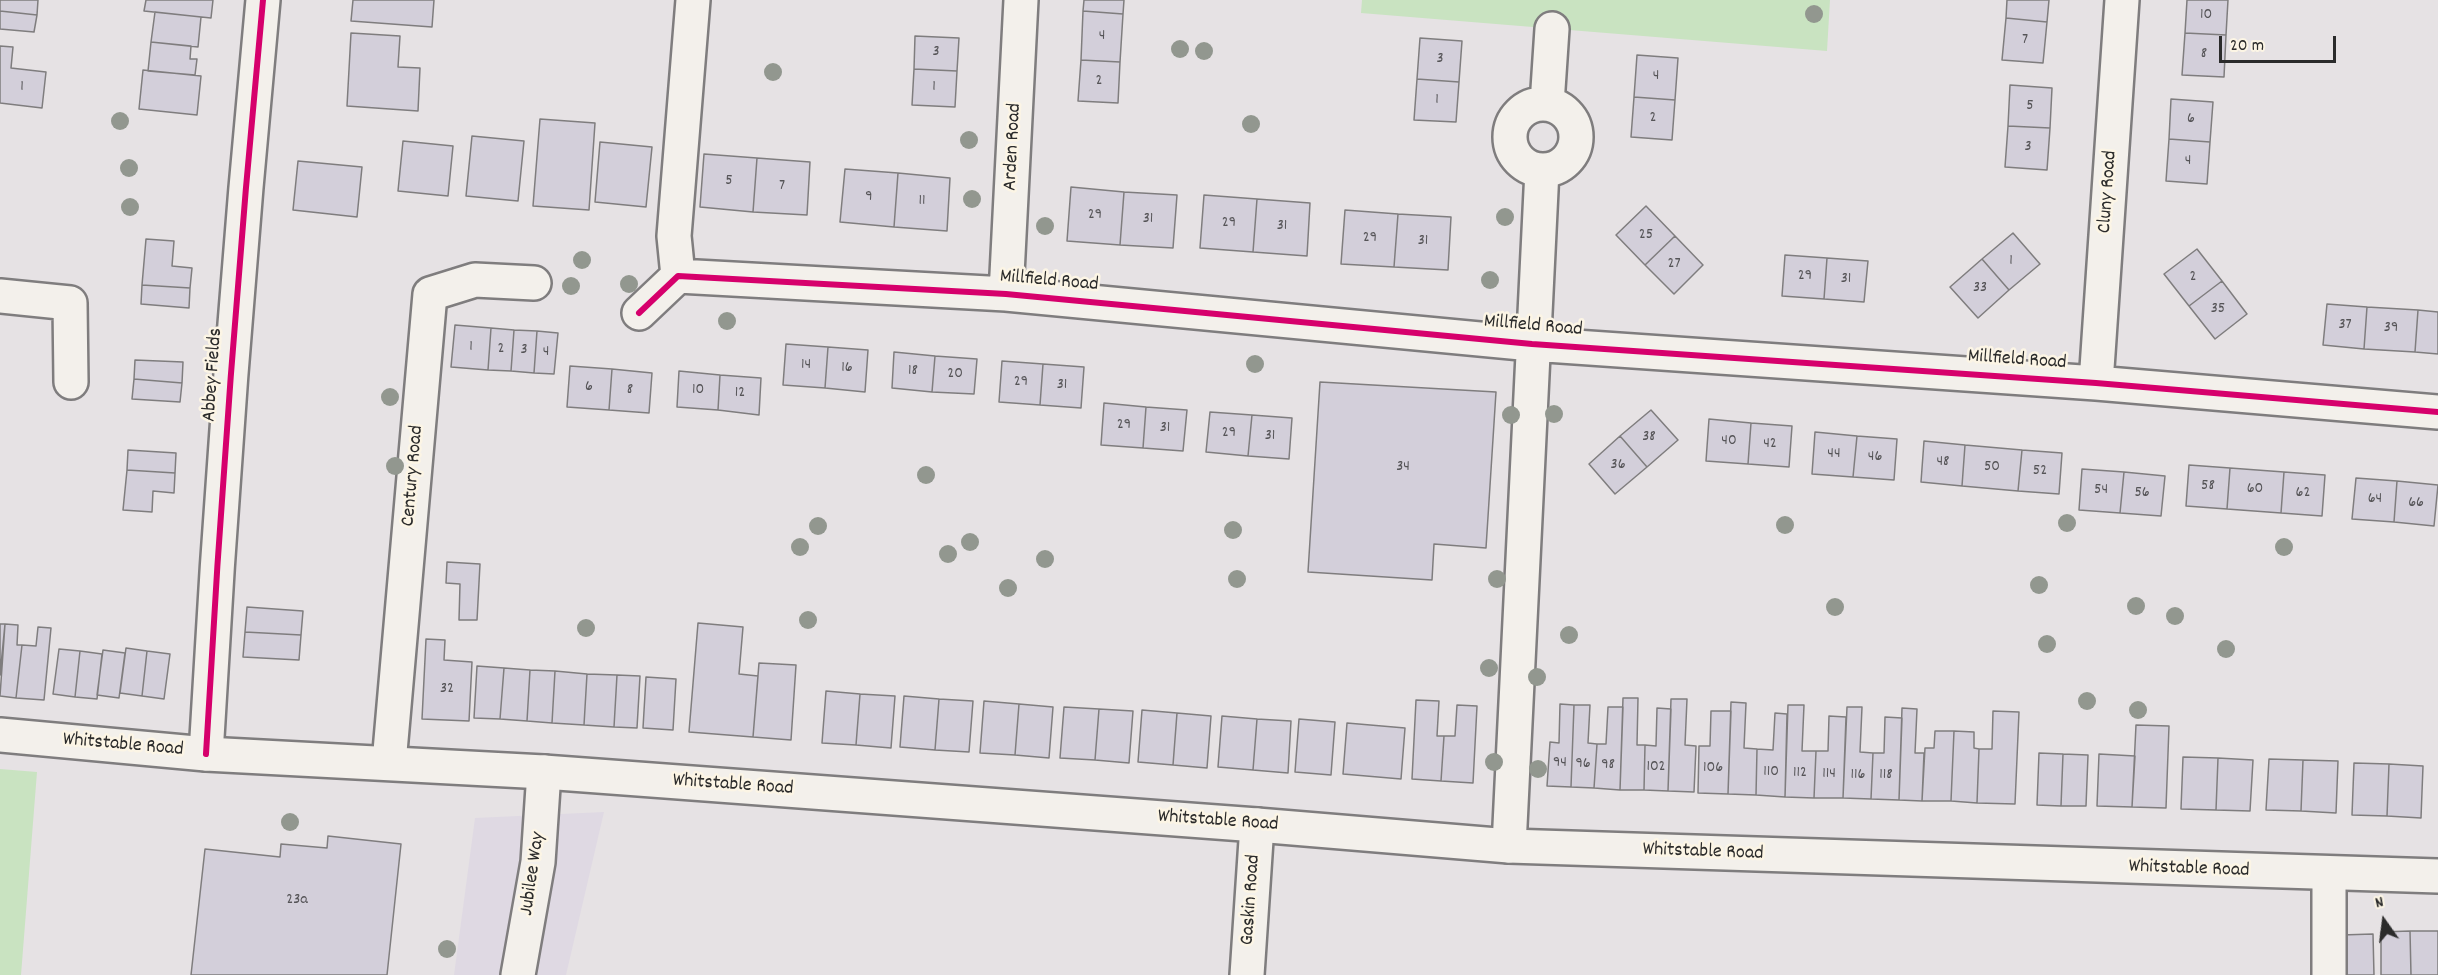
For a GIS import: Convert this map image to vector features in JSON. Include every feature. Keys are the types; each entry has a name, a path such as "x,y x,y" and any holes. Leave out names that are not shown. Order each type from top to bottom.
{"street":[{"name":"Abbey Fields","path":"206,754 237,277 263,0"},
{"path":"639,313 678,276 674,236 693,0"},
{"name":"Arden Road","path":"1006,294 1022,0"},
{"name":"Cluny Road","path":"2096,383 2122,0"},
{"path":"1546,104 1552,29"},
{"path":"1546,104 1566,114 1573,123 1576,134 1575,145 1564,163 1553,169 1542,170 1532,169 1523,163 1511,146 1510,135 1512,125 1526,109 1546,104"},
{"path":"1532,344 1542,170"},
{"name":"Millfield Road","path":"678,276 1006,294 1532,344 2096,383 2438,412"},
{"name":"Century Road","path":"389,763 430,294 475,280 534,283"},
{"path":"3,297 70,303 71,382"},
{"name":"Millfield Road","path":"1509,846 1532,344"},
{"name":"Whitstable Road","path":"0,735 206,754 544,772 1509,846 2438,876"},
{"name":"Jubilee Way","path":"518,975 538,862 544,772"},
{"name":"Gaskin Road","path":"1247,975 1257,825"},
{"path":"2329,874 2329,975"}],"shaded area":[{"path":"604,812 566,975 454,975 475,818"}],"green space":[{"path":"1362,0 1830,0 1827,51 1361,13"},
{"path":"0,769 37,772 21,975 0,975"}],"building":[{"path":"0,0 38,0 37,15 0,11"},
{"path":"146,0 213,0 211,18 144,11"},
{"path":"353,0 434,0 432,27 351,21"},
{"path":"1084,0 1124,0 1123,14 1083,11"},
{"path":"2007,0 2049,0 2047,22 2006,18"},
{"path":"2187,0 2228,0 2226,35 2185,33"},
{"path":"0,11 37,15 34,32 0,29"},
{"path":"1083,11 1123,14 1120,62 1081,60"},
{"path":"155,12 201,17 198,47 151,42"},
{"path":"2006,18 2047,22 2043,63 2002,60"},
{"path":"351,33 400,36 398,67 420,68 418,111 347,106"},
{"path":"2185,33 2226,35 2224,77 2182,75"},
{"path":"915,36 959,38 957,71 914,69"},
{"path":"1420,38 1462,41 1459,82 1417,79"},
{"path":"151,42 191,46 190,59 197,59 195,75 148,71"},
{"path":"0,46 13,47 11,68 46,72 42,108 0,103"},
{"path":"1637,55 1678,58 1675,100 1634,97"},
{"path":"1081,60 1120,62 1118,103 1078,101"},
{"path":"914,69 957,71 955,107 912,105"},
{"path":"143,70 201,76 197,115 139,109"},
{"path":"1417,79 1459,82 1456,122 1414,120"},
{"path":"2010,85 2052,88 2050,128 2008,126"},
{"path":"1634,97 1675,100 1672,140 1631,137"},
{"path":"2171,99 2213,102 2210,142 2169,139"},
{"path":"540,119 595,123 589,210 533,206"},
{"path":"2008,126 2050,128 2047,170 2005,167"},
{"path":"472,136 524,141 518,201 466,196"},
{"path":"2169,139 2210,142 2207,184 2166,181"},
{"path":"403,141 453,146 448,196 398,191"},
{"path":"600,142 652,147 646,207 595,202"},
{"path":"704,154 757,158 753,212 700,207"},
{"path":"757,158 810,162 807,215 753,212"},
{"path":"298,161 362,167 357,217 293,210"},
{"path":"845,169 898,173 894,227 840,222"},
{"path":"898,173 950,178 947,231 894,227"},
{"path":"1071,187 1124,192 1120,245 1067,241"},
{"path":"1124,192 1177,195 1173,248 1120,245"},
{"path":"1204,195 1257,199 1253,252 1200,248"},
{"path":"1257,199 1310,203 1307,256 1253,252"},
{"path":"1646,206 1675,236 1645,265 1616,235"},
{"path":"1345,210 1398,214 1394,267 1341,264"},
{"path":"1398,214 1451,217 1448,270 1394,267"},
{"path":"2013,233 2040,264 2009,290 1982,259"},
{"path":"1675,236 1703,265 1674,294 1645,265"},
{"path":"146,239 174,241 172,266 192,268 190,288 142,285"},
{"path":"2197,249 2222,281 2189,306 2164,274"},
{"path":"1785,255 1827,258 1824,299 1782,296"},
{"path":"1827,258 1868,261 1864,302 1824,299"},
{"path":"1982,259 2009,290 1978,318 1950,287"},
{"path":"2222,281 2247,314 2215,339 2189,306"},
{"path":"142,285 190,288 189,308 141,304"},
{"path":"2327,304 2367,307 2364,349 2323,345"},
{"path":"2367,307 2418,310 2415,352 2364,349"},
{"path":"2418,310 2438,312 2438,354 2415,352"},
{"path":"455,325 491,328 488,370 451,367"},
{"path":"491,328 514,330 511,371 488,370"},
{"path":"514,330 537,331 534,373 511,371"},
{"path":"537,331 558,333 554,374 534,373"},
{"path":"786,344 828,347 825,388 783,385"},
{"path":"828,347 868,350 865,392 825,388"},
{"path":"894,352 935,356 932,392 892,388"},
{"path":"935,356 977,359 974,394 932,392"},
{"path":"135,360 183,362 182,383 134,379"},
{"path":"1002,361 1043,364 1040,405 999,402"},
{"path":"1043,364 1084,367 1081,408 1040,405"},
{"path":"570,366 612,369 609,410 567,407"},
{"path":"612,369 652,373 649,413 609,410"},
{"path":"679,371 720,375 718,410 677,407"},
{"path":"720,375 761,378 759,415 718,410"},
{"path":"134,379 182,383 180,402 132,399"},
{"path":"1320,382 1496,392 1486,548 1434,544 1432,580 1308,572"},
{"path":"1104,403 1146,407 1143,448 1101,445"},
{"path":"1146,407 1187,410 1183,451 1143,448"},
{"path":"1651,410 1678,440 1647,467 1620,436"},
{"path":"1210,412 1252,415 1248,456 1206,452"},
{"path":"1252,415 1292,418 1289,459 1248,456"},
{"path":"1709,419 1751,423 1748,464 1706,461"},
{"path":"1751,423 1792,426 1789,467 1748,464"},
{"path":"1815,432 1857,436 1853,477 1812,474"},
{"path":"1620,436 1647,467 1615,494 1589,464"},
{"path":"1857,436 1897,439 1894,480 1853,477"},
{"path":"1924,441 1965,445 1962,486 1921,482"},
{"path":"1965,445 2022,450 2018,491 1962,486"},
{"path":"128,450 176,453 175,473 127,470"},
{"path":"2022,450 2062,453 2059,494 2018,491"},
{"path":"2189,465 2230,468 2227,509 2186,506"},
{"path":"2230,468 2284,472 2281,513 2227,509"},
{"path":"2082,469 2124,472 2120,513 2079,510"},
{"path":"127,470 175,473 174,493 153,491 152,512 123,510"},
{"path":"2124,472 2165,476 2161,516 2120,513"},
{"path":"2284,472 2325,475 2322,516 2281,513"},
{"path":"2356,478 2397,481 2394,522 2352,519"},
{"path":"2397,481 2438,485 2434,526 2394,522"},
{"path":"447,562 480,564 477,620 459,620 460,584 446,583"},
{"path":"247,607 303,611 301,635 245,632"},
{"path":"698,623 743,627 739,674 758,676 753,737 689,732"},
{"path":"0,624 5,624 0,675"},
{"path":"5,624 18,625 17,645 22,645 16,698 0,696"},
{"path":"38,627 51,628 44,700 16,698 22,645 36,646"},
{"path":"245,632 301,635 299,660 243,657"},
{"path":"426,639 445,640 444,660 472,662 469,721 422,719"},
{"path":"126,648 147,651 142,696 120,693"},
{"path":"59,649 80,651 75,697 53,694"},
{"path":"103,650 125,653 119,698 97,695"},
{"path":"80,651 102,654 97,699 75,697"},
{"path":"147,651 170,654 164,699 142,696"},
{"path":"759,663 796,665 791,740 753,737"},
{"path":"477,666 504,668 500,719 474,718"},
{"path":"504,668 530,670 527,721 500,719"},
{"path":"530,670 555,671 552,723 527,721"},
{"path":"555,671 587,674 584,725 552,723"},
{"path":"587,674 617,675 614,727 584,725"},
{"path":"617,675 640,676 637,728 614,727"},
{"path":"646,677 676,679 673,730 643,728"},
{"path":"826,691 860,694 856,745 822,743"},
{"path":"860,694 895,696 891,748 856,745"},
{"path":"904,696 939,699 935,750 900,747"},
{"path":"1623,698 1638,698 1637,745 1645,745 1644,790 1620,790"},
{"path":"939,699 973,701 969,752 935,750"},
{"path":"1671,699 1687,699 1685,745 1696,746 1694,792 1668,791"},
{"path":"1416,700 1439,701 1437,736 1444,736 1441,781 1412,779"},
{"path":"984,701 1019,704 1015,755 980,753"},
{"path":"1731,702 1746,703 1744,748 1757,749 1756,795 1728,794"},
{"path":"1019,704 1053,707 1049,758 1015,755"},
{"path":"1560,704 1574,705 1571,787 1547,786 1550,742 1559,743"},
{"path":"1457,705 1477,706 1473,783 1441,781 1444,736 1455,736"},
{"path":"1574,705 1590,705 1588,743 1597,744 1594,788 1571,787"},
{"path":"1788,705 1804,705 1802,751 1816,751 1814,798 1785,797"},
{"path":"1064,707 1099,709 1095,760 1060,758"},
{"path":"1608,707 1623,707 1620,790 1594,788 1597,744 1606,744"},
{"path":"1847,707 1862,707 1860,752 1873,753 1871,799 1843,798"},
{"path":"1657,708 1671,709 1668,791 1644,790 1645,745 1656,746"},
{"path":"1902,708 1917,709 1915,753 1924,753 1922,801 1899,800"},
{"path":"1099,709 1133,711 1129,763 1095,760"},
{"path":"1142,710 1177,713 1173,765 1138,762"},
{"path":"1711,711 1731,711 1728,794 1698,793 1699,746 1710,746"},
{"path":"1993,711 2019,712 2015,804 1977,803 1979,749 1992,749"},
{"path":"1177,713 1211,716 1207,768 1173,765"},
{"path":"1775,713 1787,714 1785,797 1756,795 1757,749 1773,750"},
{"path":"1222,716 1257,719 1253,770 1218,767"},
{"path":"1829,716 1846,717 1843,798 1814,798 1816,751 1828,751"},
{"path":"1885,717 1902,718 1899,800 1871,799 1873,753 1884,753"},
{"path":"1257,719 1291,721 1288,773 1253,770"},
{"path":"1299,719 1335,722 1331,775 1295,772"},
{"path":"1347,723 1405,728 1401,779 1343,774"},
{"path":"2136,725 2169,726 2166,808 2132,807"},
{"path":"1935,731 1954,731 1951,801 1922,801 1925,748 1934,748"},
{"path":"1954,731 1974,732 1974,748 1979,749 1977,803 1951,801"},
{"path":"2039,753 2063,754 2061,806 2037,805"},
{"path":"2063,754 2088,755 2086,806 2061,806"},
{"path":"2099,754 2135,756 2132,807 2097,806"},
{"path":"2183,757 2218,758 2216,810 2181,809"},
{"path":"2218,758 2253,760 2250,811 2216,810"},
{"path":"2269,759 2303,760 2301,811 2266,810"},
{"path":"2303,760 2338,761 2336,813 2301,811"},
{"path":"2354,763 2389,764 2387,816 2352,815"},
{"path":"2389,764 2423,766 2421,818 2387,816"},
{"path":"328,836 401,844 387,975 191,975 205,849 280,857 281,844 327,848"},
{"path":"2410,931 2438,931 2438,975 2411,975"},
{"path":"2410,931 2411,975 2381,975 2381,932"},
{"path":"2373,934 2374,975 2342,975 2341,935"}],"cycle path":[{"path":"206,754 231,377 263,0"},
{"path":"639,313 678,276 1006,294 1532,344 2096,383 2438,412"}]}
